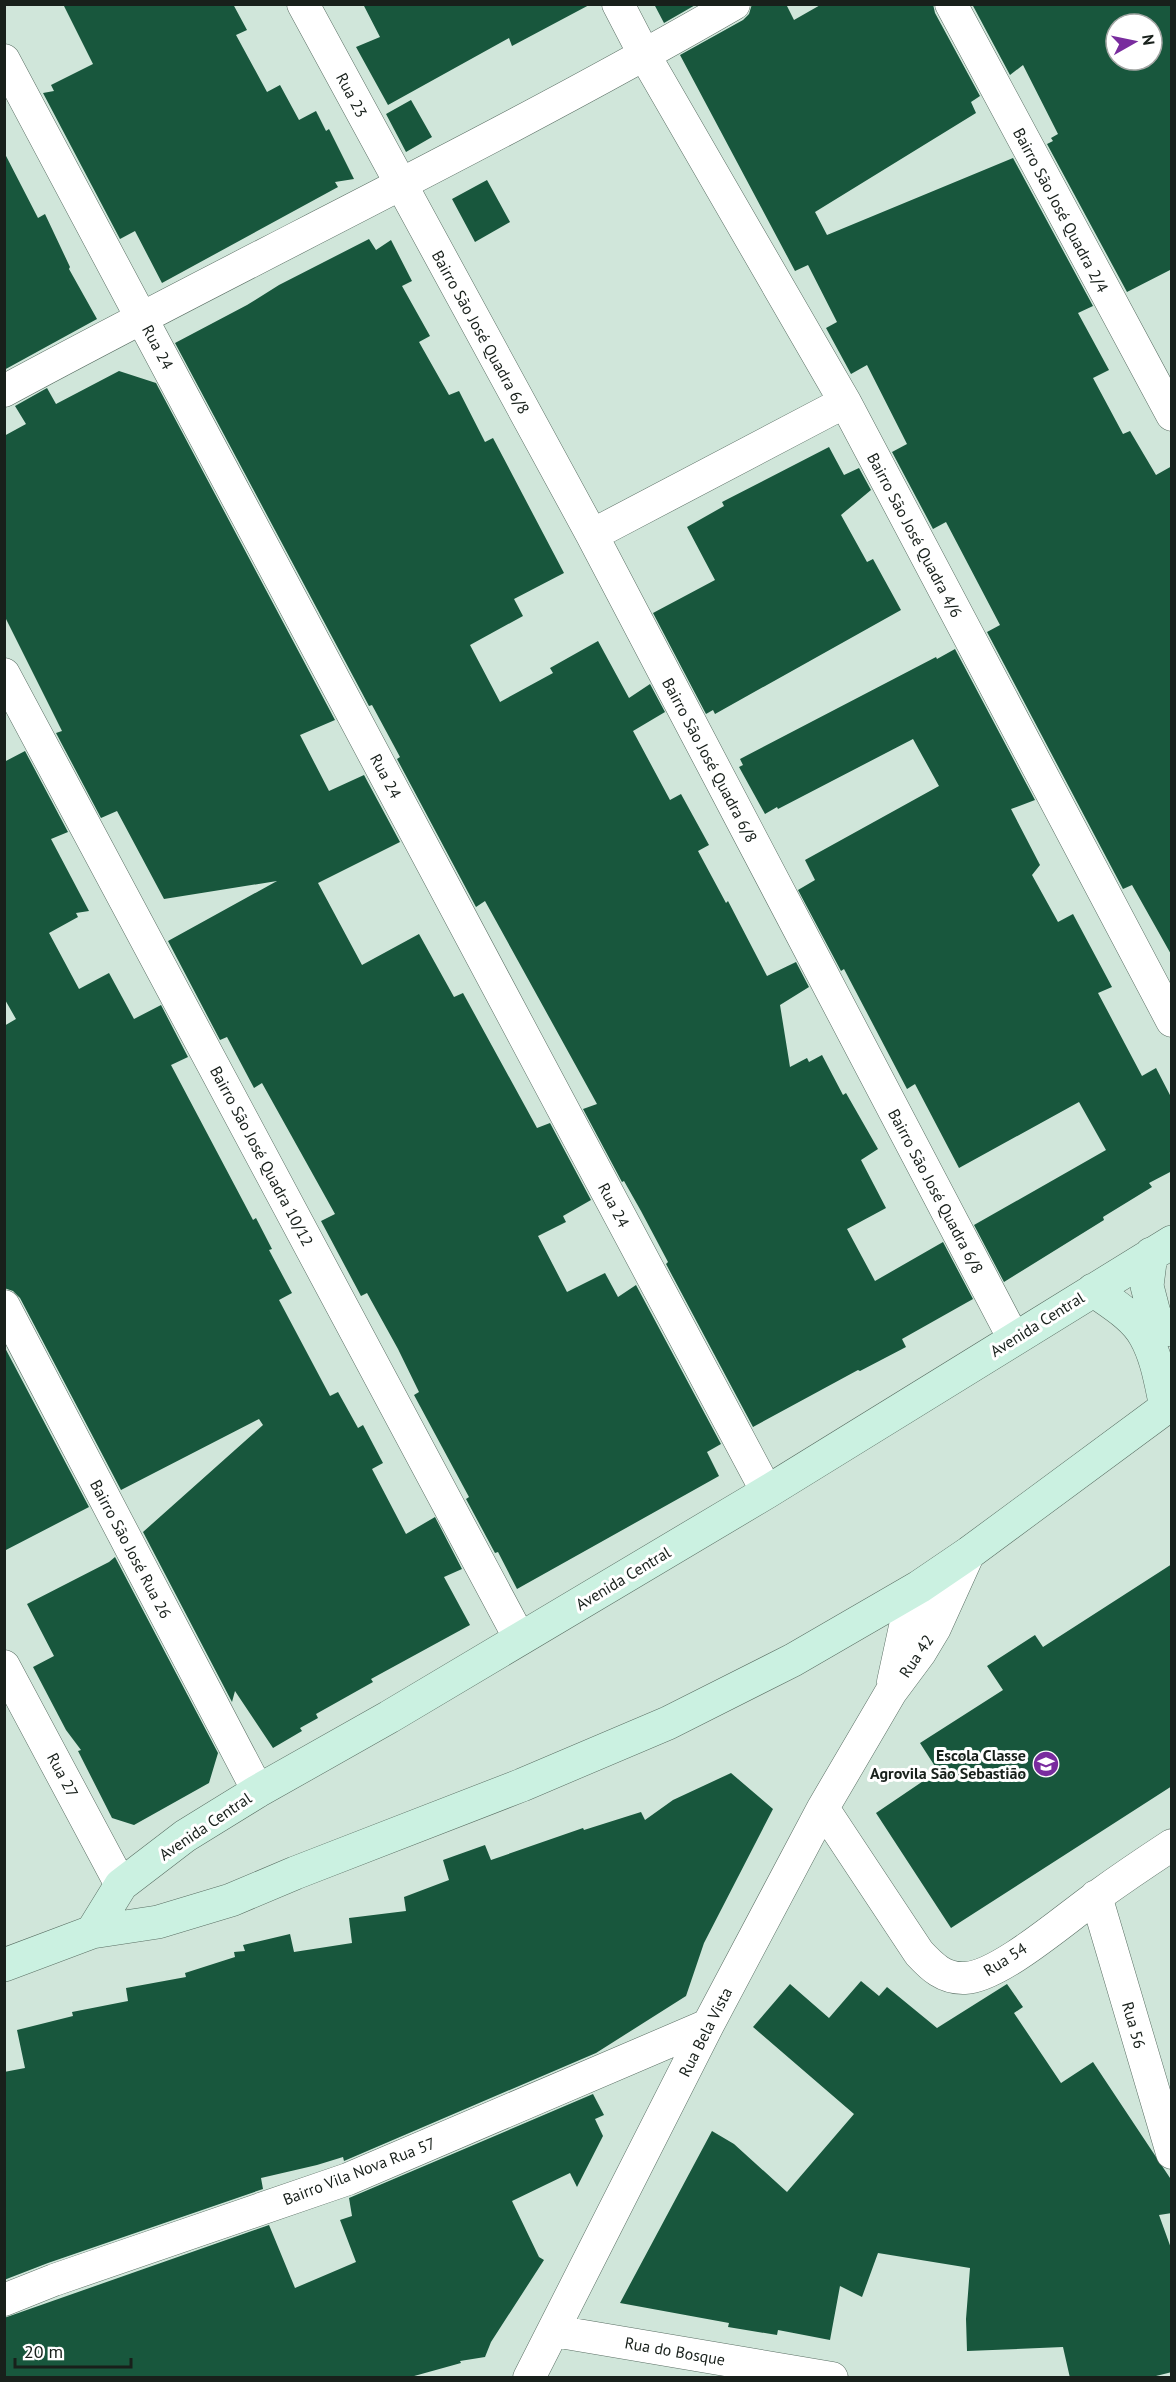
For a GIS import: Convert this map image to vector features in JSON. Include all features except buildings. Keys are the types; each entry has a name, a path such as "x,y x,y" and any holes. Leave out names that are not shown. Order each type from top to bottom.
{"street":[{"name":"Rua 23","path":"303,4 400,185"},
{"name":"Bairro São José Quadra 4/6","path":"618,4 645,56 845,402 1172,1021"},
{"path":"4,391 645,56 734,4"},
{"name":"Bairro São José Quadra 2/4","path":"951,4 1172,415"},
{"name":"Rua 24","path":"4,60 767,1492"},
{"name":"Bairro São José Quadra 6/8","path":"400,185 592,535 1014,1339"},
{"path":"592,535 845,402"},
{"name":"Bairro São José Quadra 10/12","path":"4,674 520,1639"},
{"path":"1161,1248 1147,1286 1155,1317 1172,1330"},
{"name":"Avenida Central","path":"92,1932 121,1885 185,1836 767,1492 1161,1248"},
{"path":"4,1965 92,1932 158,1922 231,1900 522,1785 668,1723 793,1660 919,1587 969,1553 1169,1405 1145,1335 1126,1313 1093,1290"},
{"name":"Bairro São José Rua 26","path":"4,1306 258,1791"},
{"name":"Rua 42","path":"891,1692 920,1653 935,1628 969,1553"},
{"name":"Rua 42","path":"891,1692 906,1622 919,1587"},
{"name":"Rua 27","path":"4,1666 121,1885"},
{"name":"Rua Bela Vista","path":"529,2378 708,2025 823,1808 891,1692"},
{"name":"Rua 54","path":"823,1808 919,1953 939,1972 952,1977 973,1977 998,1967 1096,1896 1172,1845"},
{"name":"Rua 56","path":"1096,1896 1172,2153"},
{"name":"Bairro Vila Nova Rua 57","path":"4,2300 54,2280 348,2179 708,2025"},
{"name":"Rua do Bosque","path":"554,2331 832,2378"}],"place":[{"name":"Escola Classe Agrovila São Sebastião","path":"1046,1764"}]}
